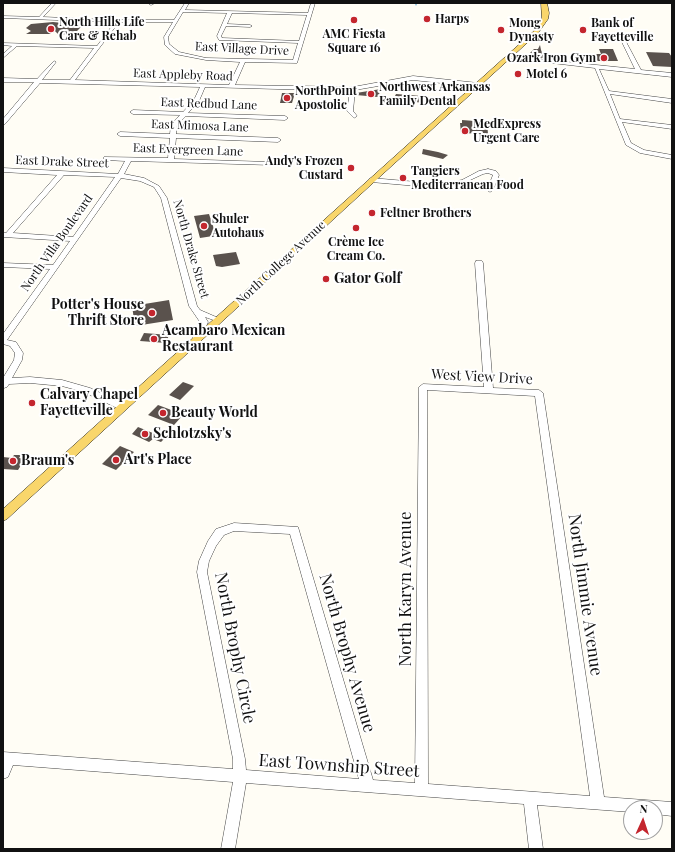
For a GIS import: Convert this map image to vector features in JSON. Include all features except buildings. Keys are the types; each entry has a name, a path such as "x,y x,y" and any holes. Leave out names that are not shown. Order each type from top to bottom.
{"main road":[{"name":"North College Avenue","path":"3,516 219,320 370,180 509,57 542,24 546,13 544,3"}],"street":[{"path":"32,18 46,3"},
{"path":"40,18 54,3"},
{"name":"East Village Drive","path":"187,3 165,40 167,45 173,50 182,54 199,58 295,62 301,42"},
{"path":"230,12 219,36 221,39 301,42 313,3"},
{"path":"182,11 310,14"},
{"path":"3,17 112,21 176,21"},
{"path":"71,82 114,26 112,21"},
{"path":"224,25 250,26"},
{"path":"621,36 639,72"},
{"path":"3,44 97,47"},
{"path":"3,57 15,45"},
{"path":"509,57 672,76"},
{"path":"231,87 243,60"},
{"path":"3,123 54,62"},
{"path":"598,67 597,69 606,92 630,146 647,153 672,157"},
{"name":"East Appleby Road","path":"3,80 353,89 413,78 478,84"},
{"path":"171,160 172,136 175,123 196,101 203,86"},
{"path":"353,89 350,111 354,116"},
{"path":"606,92 672,100"},
{"name":"East Redbud Lane","path":"133,112 285,118"},
{"path":"618,120 672,127"},
{"name":"East Mimosa Lane","path":"120,134 278,140"},
{"name":"East Evergreen Lane","path":"106,158 270,164"},
{"name":"North Villa Boulevard","path":"4,383 18,360 19,353 13,344 3,340 120,175 129,159"},
{"path":"370,180 440,186 464,181 481,172 488,171 494,172 496,176 490,190"},
{"name":"East Drake Street","path":"4,172 120,175"},
{"path":"5,235 62,173"},
{"name":"North Drake Street","path":"120,175 147,181 156,186 163,195 193,306 198,312 219,320"},
{"path":"5,235 74,239"},
{"path":"479,263 489,391"},
{"path":"3,265 54,267"},
{"path":"196,340 204,322 198,312"},
{"path":"4,383 36,381 67,385 87,390 122,407"},
{"name":"West View Drive","path":"423,388 539,393"},
{"name":"North Karyn Avenue","path":"421,790 423,388"},
{"name":"North Jimmie Avenue","path":"539,393 598,803"},
{"name":"North Brophy Circle","path":"228,849 240,777 239,759 202,566 216,537 226,529 234,527 294,530"},
{"name":"North Brophy Avenue","path":"294,530 368,786"},
{"path":"3,773 6,758"},
{"name":"East Township Street","path":"6,758 672,809"},
{"path":"530,798 536,849"}],"place":[{"name":"Harps","path":"427,19"},
{"name":"AMC Fiesta Square 16","path":"354,20"},
{"name":"North Hills Life Care & Rehab","path":"51,29"},
{"name":"Mong Dynasty","path":"501,30"},
{"name":"Bank of Fayetteville","path":"583,30"},
{"name":"Ozark Iron Gym","path":"604,58"},
{"name":"Motel 6","path":"518,74"},
{"name":"Northwest Arkansas Family Dental","path":"371,94"},
{"name":"NorthPoint Apostolic","path":"287,98"},
{"name":"MedExpress Urgent Care","path":"465,131"},
{"name":"Andy's Frozen Custard","path":"351,168"},
{"name":"Tangiers Mediterranean Food","path":"403,178"},
{"name":"Feltner Brothers","path":"372,213"},
{"name":"Shuler Autohaus","path":"204,226"},
{"name":"Crème Ice Cream Co.","path":"356,228"},
{"name":"Gator Golf","path":"326,279"},
{"name":"Potter's House Thrift Store","path":"152,313"},
{"name":"Acambaro Mexican Restaurant","path":"154,339"},
{"name":"Calvary Chapel Fayetteville","path":"32,403"},
{"name":"Beauty World","path":"163,413"},
{"name":"Schlotzsky's","path":"145,434"},
{"name":"Art's Place","path":"116,460"},
{"name":"Braum's","path":"13,461"}]}
